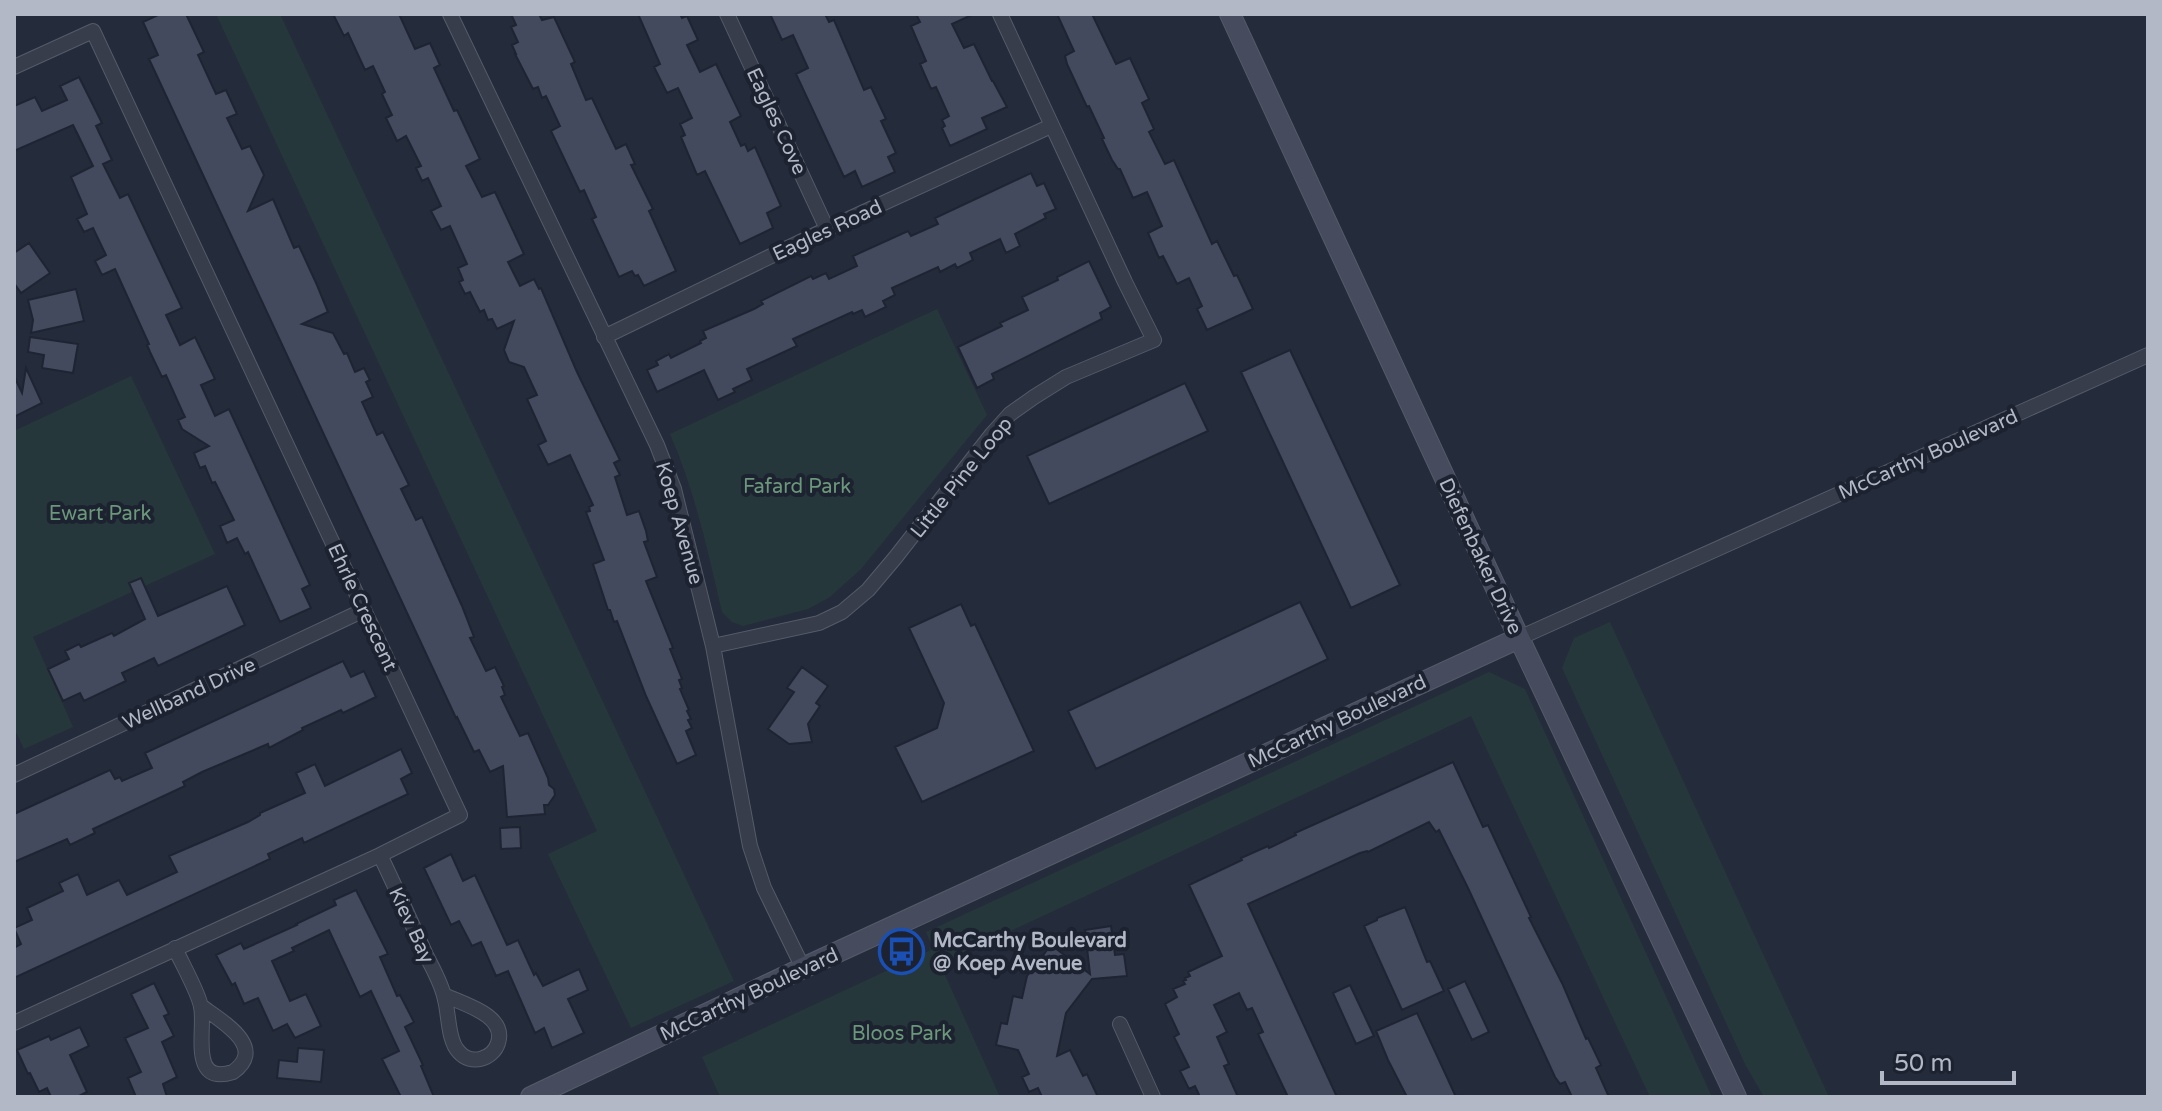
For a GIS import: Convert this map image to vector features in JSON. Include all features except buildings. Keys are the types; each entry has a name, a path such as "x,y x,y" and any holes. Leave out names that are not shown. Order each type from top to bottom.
{"main road":[{"name":"Diefenbaker Drive","path":"1230,14 1736,1097"},
{"name":"McCarthy Boulevard","path":"531,1097 1519,638"}],"street":[{"name":"Koep Avenue","path":"450,14 657,445 674,489 713,646 750,846 764,888 803,968"},
{"name":"Eagles Cove","path":"727,14 827,229"},
{"name":"Little Pine Loop","path":"713,646 819,623 842,612 868,590 1010,414 1066,377 1154,340 1000,14"},
{"name":"Ehrle Crescent","path":"14,67 93,31 460,815 380,855 14,1023"},
{"name":"Eagles Road","path":"604,337 827,229 1051,126"},
{"name":"McCarthy Boulevard","path":"1519,638 2148,355"},
{"name":"Wellband Drive","path":"14,775 364,610"},
{"name":"Kiev Bay","path":"380,855 444,995 458,1052 472,1060 488,1057 498,1044 494,1021 444,995"},
{"path":"175,948 201,1006 201,1050 205,1065 218,1074 233,1072 244,1061 246,1054 242,1039 201,1006"},
{"path":"1120,1024 1153,1097"}],"green space":[{"path":"216,14 280,14 734,981 631,1028 548,854 597,831"},
{"name":"Fafard Park","path":"937,309 987,415 861,569 830,597 808,609 743,626 732,622 722,612 694,500 670,434"},
{"name":"Ewart Park","path":"131,376 215,554 33,637 73,727 24,749 14,728 14,431"},
{"path":"1610,622 1829,1097 1764,1097 1746,1066 1562,668 1574,638"},
{"name":"Bloos Park","path":"1489,672 1525,689 1712,1097 1650,1097 1471,716 940,964 1000,1097 720,1097 702,1057 933,949 926,932"}],"place":[{"name":"McCarthy Boulevard @ Koep Avenue","path":"902,951"}]}
